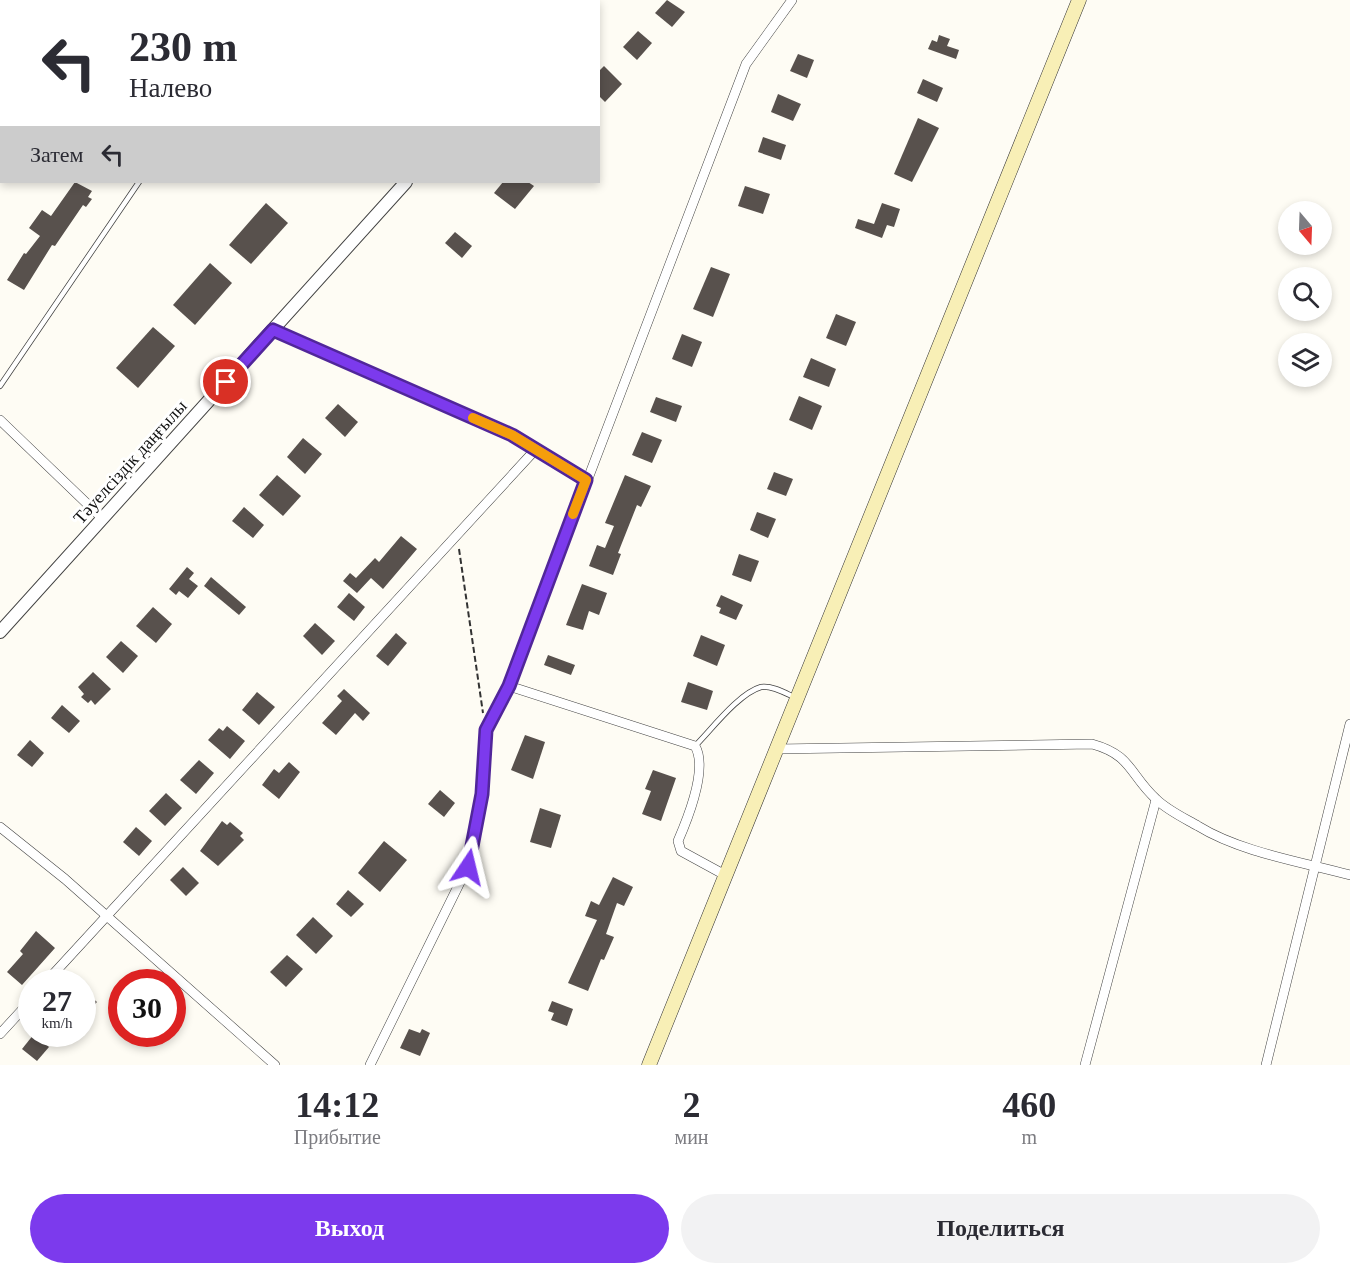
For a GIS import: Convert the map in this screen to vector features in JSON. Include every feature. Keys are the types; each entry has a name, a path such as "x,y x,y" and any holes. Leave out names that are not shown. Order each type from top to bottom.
{"main road":[{"path":"649,1065 1079,0"}],"street":[{"path":"370,1065 468,867 482,794 486,730 509,686 746,64 792,0"},
{"name":"Тәуелсіздік даңғылы","path":"0,632 405,183"},
{"path":"273,330 512,435 586,480"},
{"path":"0,420 103,519"},
{"path":"58,969 536,449"},
{"path":"509,686 695,746 700,754 700,772 678,841 681,851 725,875"},
{"path":"1266,1065 1350,724"},
{"path":"776,749 1092,744 1112,750 1124,759 1156,800 1200,828 1233,843 1350,875"},
{"path":"1084,1065 1156,800"},
{"path":"0,827 106,916 275,1065"},
{"path":"0,1034 18,1014"}],"lane":[{"path":"0,386 138,183"},
{"path":"695,746 740,701 762,687 776,689 797,699"}],"path":[{"path":"457,536 486,730"}],"building":[{"path":"667,0 685,12 672,27 655,13"},
{"path":"638,31 652,43 637,60 623,47"},
{"path":"939,35 950,39 947,46 959,50 956,59 928,49 932,40 937,42"},
{"path":"798,54 814,60 807,78 790,71"},
{"path":"604,66 622,84 605,102 600,97 600,70"},
{"path":"923,79 943,88 937,102 917,93"},
{"path":"778,94 801,104 793,121 771,112"},
{"path":"918,118 939,128 912,182 894,174"},
{"path":"763,137 786,145 781,160 758,152"},
{"path":"74,183 92,191 88,197 92,199 86,207 83,205 55,246 52,245 24,290 7,280 24,253 26,254 40,236 29,228 42,210 51,216"},
{"path":"502,183 530,183 534,186 515,209 494,193"},
{"path":"745,186 770,194 763,214 738,206"},
{"path":"266,203 288,223 251,264 229,245"},
{"path":"882,203 900,209 894,227 887,225 882,238 855,228 858,219 874,224"},
{"path":"455,232 472,246 462,258 445,243"},
{"path":"210,263 232,283 195,325 173,305"},
{"path":"711,267 730,274 713,317 693,309"},
{"path":"836,314 856,322 846,346 826,338"},
{"path":"153,327 175,346 138,388 116,368"},
{"path":"682,334 702,342 692,367 672,359"},
{"path":"811,358 836,369 829,387 803,377"},
{"path":"799,396 822,406 812,430 789,420"},
{"path":"656,397 682,406 676,422 650,412"},
{"path":"338,404 358,422 345,437 325,418"},
{"path":"642,432 662,440 652,463 632,455"},
{"path":"303,438 322,454 305,474 287,457"},
{"path":"774,472 793,479 786,496 767,489"},
{"path":"277,475 301,496 283,516 259,495"},
{"path":"625,475 651,486 641,507 637,505 618,553 621,554 613,575 589,566 597,545 605,548 614,526 605,523"},
{"path":"244,507 264,525 253,538 232,521"},
{"path":"757,512 776,519 768,538 750,530"},
{"path":"401,536 417,549 383,589 371,578 357,593 343,581 350,573 356,578 375,558 379,562"},
{"path":"739,554 759,561 751,582 732,575"},
{"path":"187,567 194,573 189,579 198,586 188,598 179,591 176,595 169,589"},
{"path":"211,577 246,607 239,615 204,586"},
{"path":"582,584 607,593 599,615 589,611 583,630 566,625"},
{"path":"349,593 365,607 354,621 337,607"},
{"path":"721,595 743,605 736,620 719,613 721,608 716,606"},
{"path":"153,607 172,624 156,643 136,626"},
{"path":"315,623 335,641 322,655 303,636"},
{"path":"396,633 407,643 388,666 376,656"},
{"path":"701,635 725,645 717,666 693,656"},
{"path":"121,641 138,656 123,673 106,657"},
{"path":"548,655 575,665 571,675 544,665"},
{"path":"93,672 111,689 95,705 91,700 88,703 81,697 84,694 78,687"},
{"path":"688,682 713,691 707,710 681,702"},
{"path":"344,689 370,713 363,721 355,713 336,735 322,723 342,701 337,696"},
{"path":"257,692 275,707 259,725 242,710"},
{"path":"62,705 80,721 69,733 51,718"},
{"path":"227,726 245,741 230,759 208,740 219,728 223,731"},
{"path":"525,735 545,742 533,779 511,770"},
{"path":"30,740 44,753 32,767 17,755"},
{"path":"199,760 214,773 196,794 180,780"},
{"path":"289,762 300,772 279,799 262,785 274,769 279,773"},
{"path":"653,770 676,778 661,821 642,814 651,791 645,789"},
{"path":"440,790 455,803 444,817 428,804"},
{"path":"166,793 182,808 165,826 149,811"},
{"path":"540,808 561,815 551,848 530,842"},
{"path":"222,821 227,825 230,822 243,833 240,836 244,840 218,866 200,851"},
{"path":"136,827 152,841 139,856 123,842"},
{"path":"384,841 407,860 380,892 358,873"},
{"path":"183,867 199,883 186,896 170,880"},
{"path":"613,877 633,887 624,906 617,903 606,934 614,937 604,960 601,959 588,991 568,983 597,920 585,916 591,901 599,905"},
{"path":"348,890 364,904 351,917 336,904"},
{"path":"313,917 333,936 316,954 296,935"},
{"path":"36,931 55,948 36,969 18,969 18,982 7,972 23,954 20,951"},
{"path":"287,955 303,969 286,987 270,972"},
{"path":"552,1001 573,1009 567,1026 551,1020 554,1013 548,1011"},
{"path":"409,1029 420,1033 422,1029 430,1033 420,1056 400,1048"},
{"path":"24,1047 49,1047 37,1061 22,1049"}],"slow traffic":[{"path":"473,418 512,435 586,480 573,514"}],"route":[{"path":"226,382 273,330 512,435 586,480 509,686 486,730 482,794 468,867"}]}
